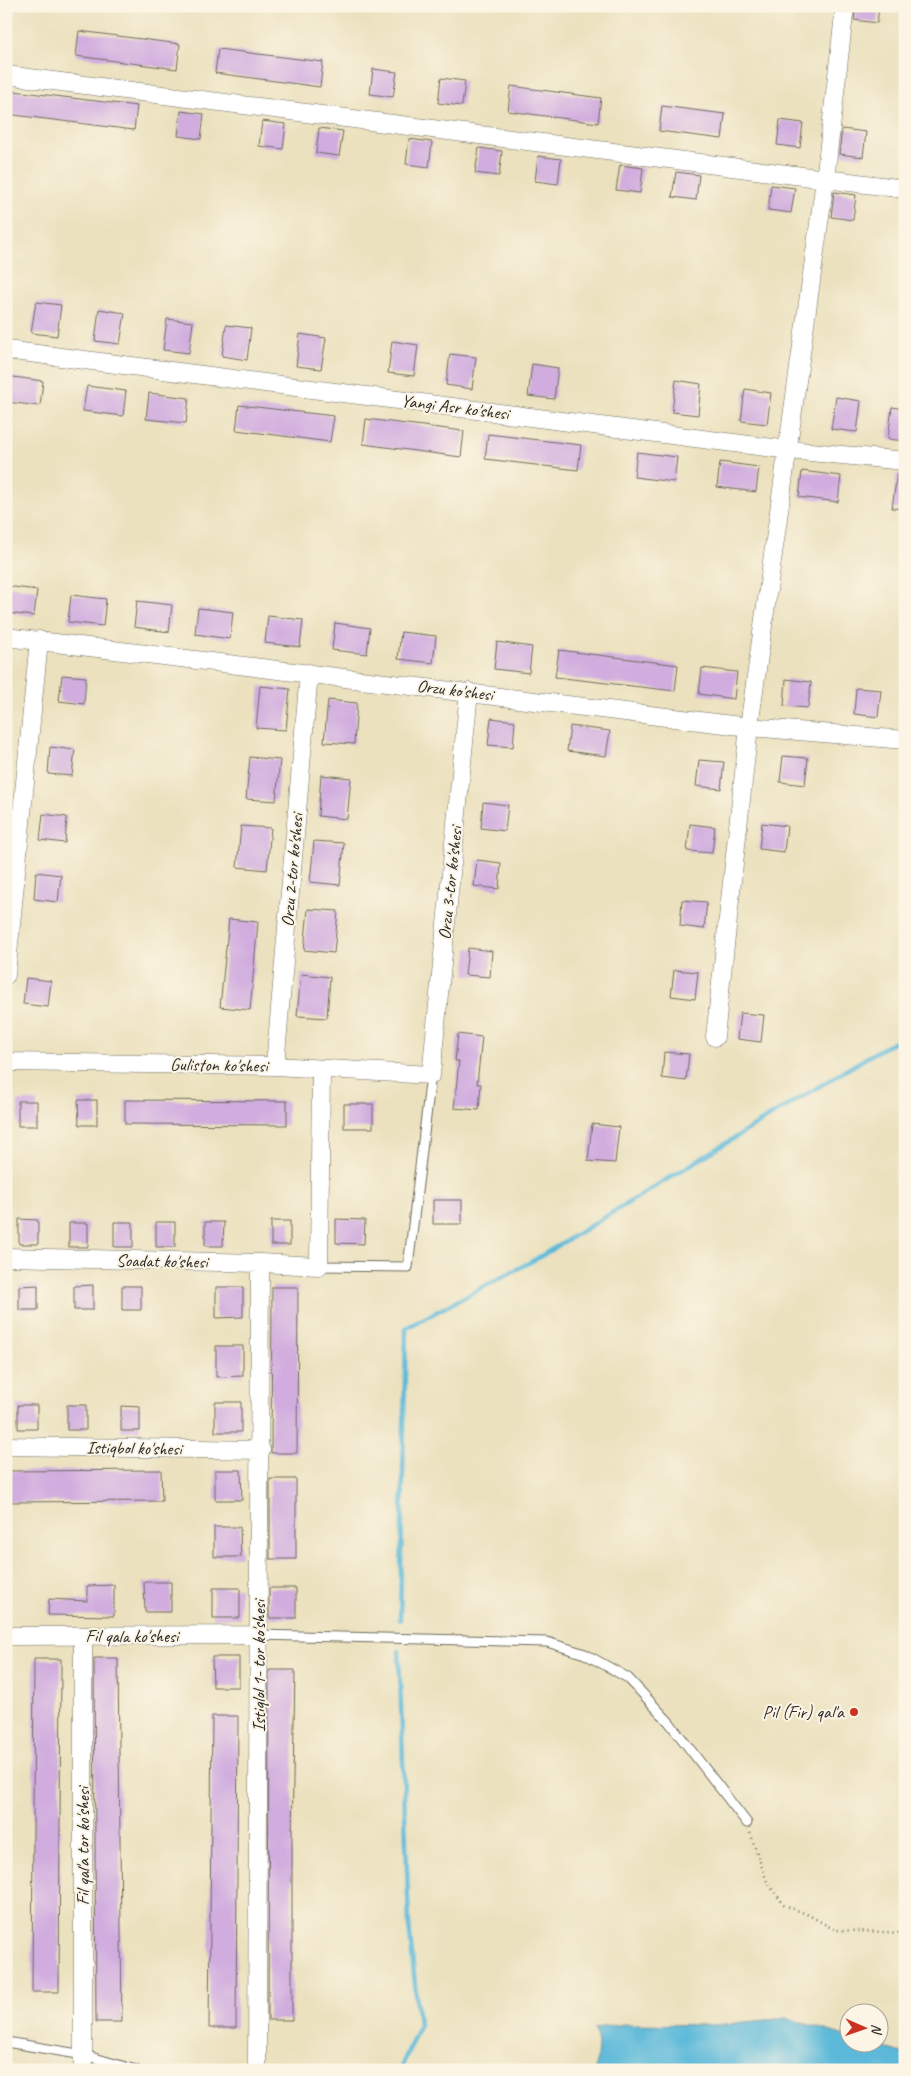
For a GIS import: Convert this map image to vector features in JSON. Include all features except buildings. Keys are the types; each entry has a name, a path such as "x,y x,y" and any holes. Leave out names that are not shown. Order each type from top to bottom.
{"street":[{"path":"715,1037 749,726 789,450 825,180 845,6"},
{"path":"6,75 905,189"},
{"name":"Yangi Asr ko'shesi","path":"6,350 789,450 905,461"},
{"name":"Orzu ko'shesi","path":"6,636 749,726 905,740"},
{"path":"6,975 39,640"},
{"name":"Orzu 2-tor ko'shesi","path":"275,1066 308,673"},
{"name":"Orzu 3-tor ko'shesi","path":"431,1075 469,692"},
{"name":"Guliston ko'shesi","path":"6,1062 275,1066 431,1075"},
{"path":"319,1266 321,1069"},
{"name":"Soadat ko'shesi","path":"6,1257 319,1266"},
{"name":"Istiqlol 1- tor ko'shesi","path":"257,2070 258,1634 261,1450 260,1263"},
{"name":"Istiqbol ko'shesi","path":"6,1446 261,1450"},
{"name":"Fil qala ko'shesi","path":"6,1636 258,1634"},
{"name":"Fil qal'a tor ko'shesi","path":"83,1636 84,2062"}],"lane":[{"path":"319,1266 408,1267 431,1075"},
{"path":"258,1634 547,1642 584,1654 628,1678 669,1722 747,1822"},
{"path":"6,2042 84,2062 136,2070"}],"path":[{"path":"747,1822 767,1882 784,1905 809,1915 835,1930 905,1933"}],"water":[{"path":"787,2018 838,2034 838,2054 888,2054 888,2049 905,2054 905,2070 596,2070 598,2044 595,2028 624,2024 714,2025"}],"waterway":[{"path":"400,1620 406,1328 536,1259 879,1050 905,1037"},
{"path":"399,1651 409,1924 419,2026 400,2070"}],"place":[{"name":"Pil (Fir) qal'a","path":"854,1712"}]}
